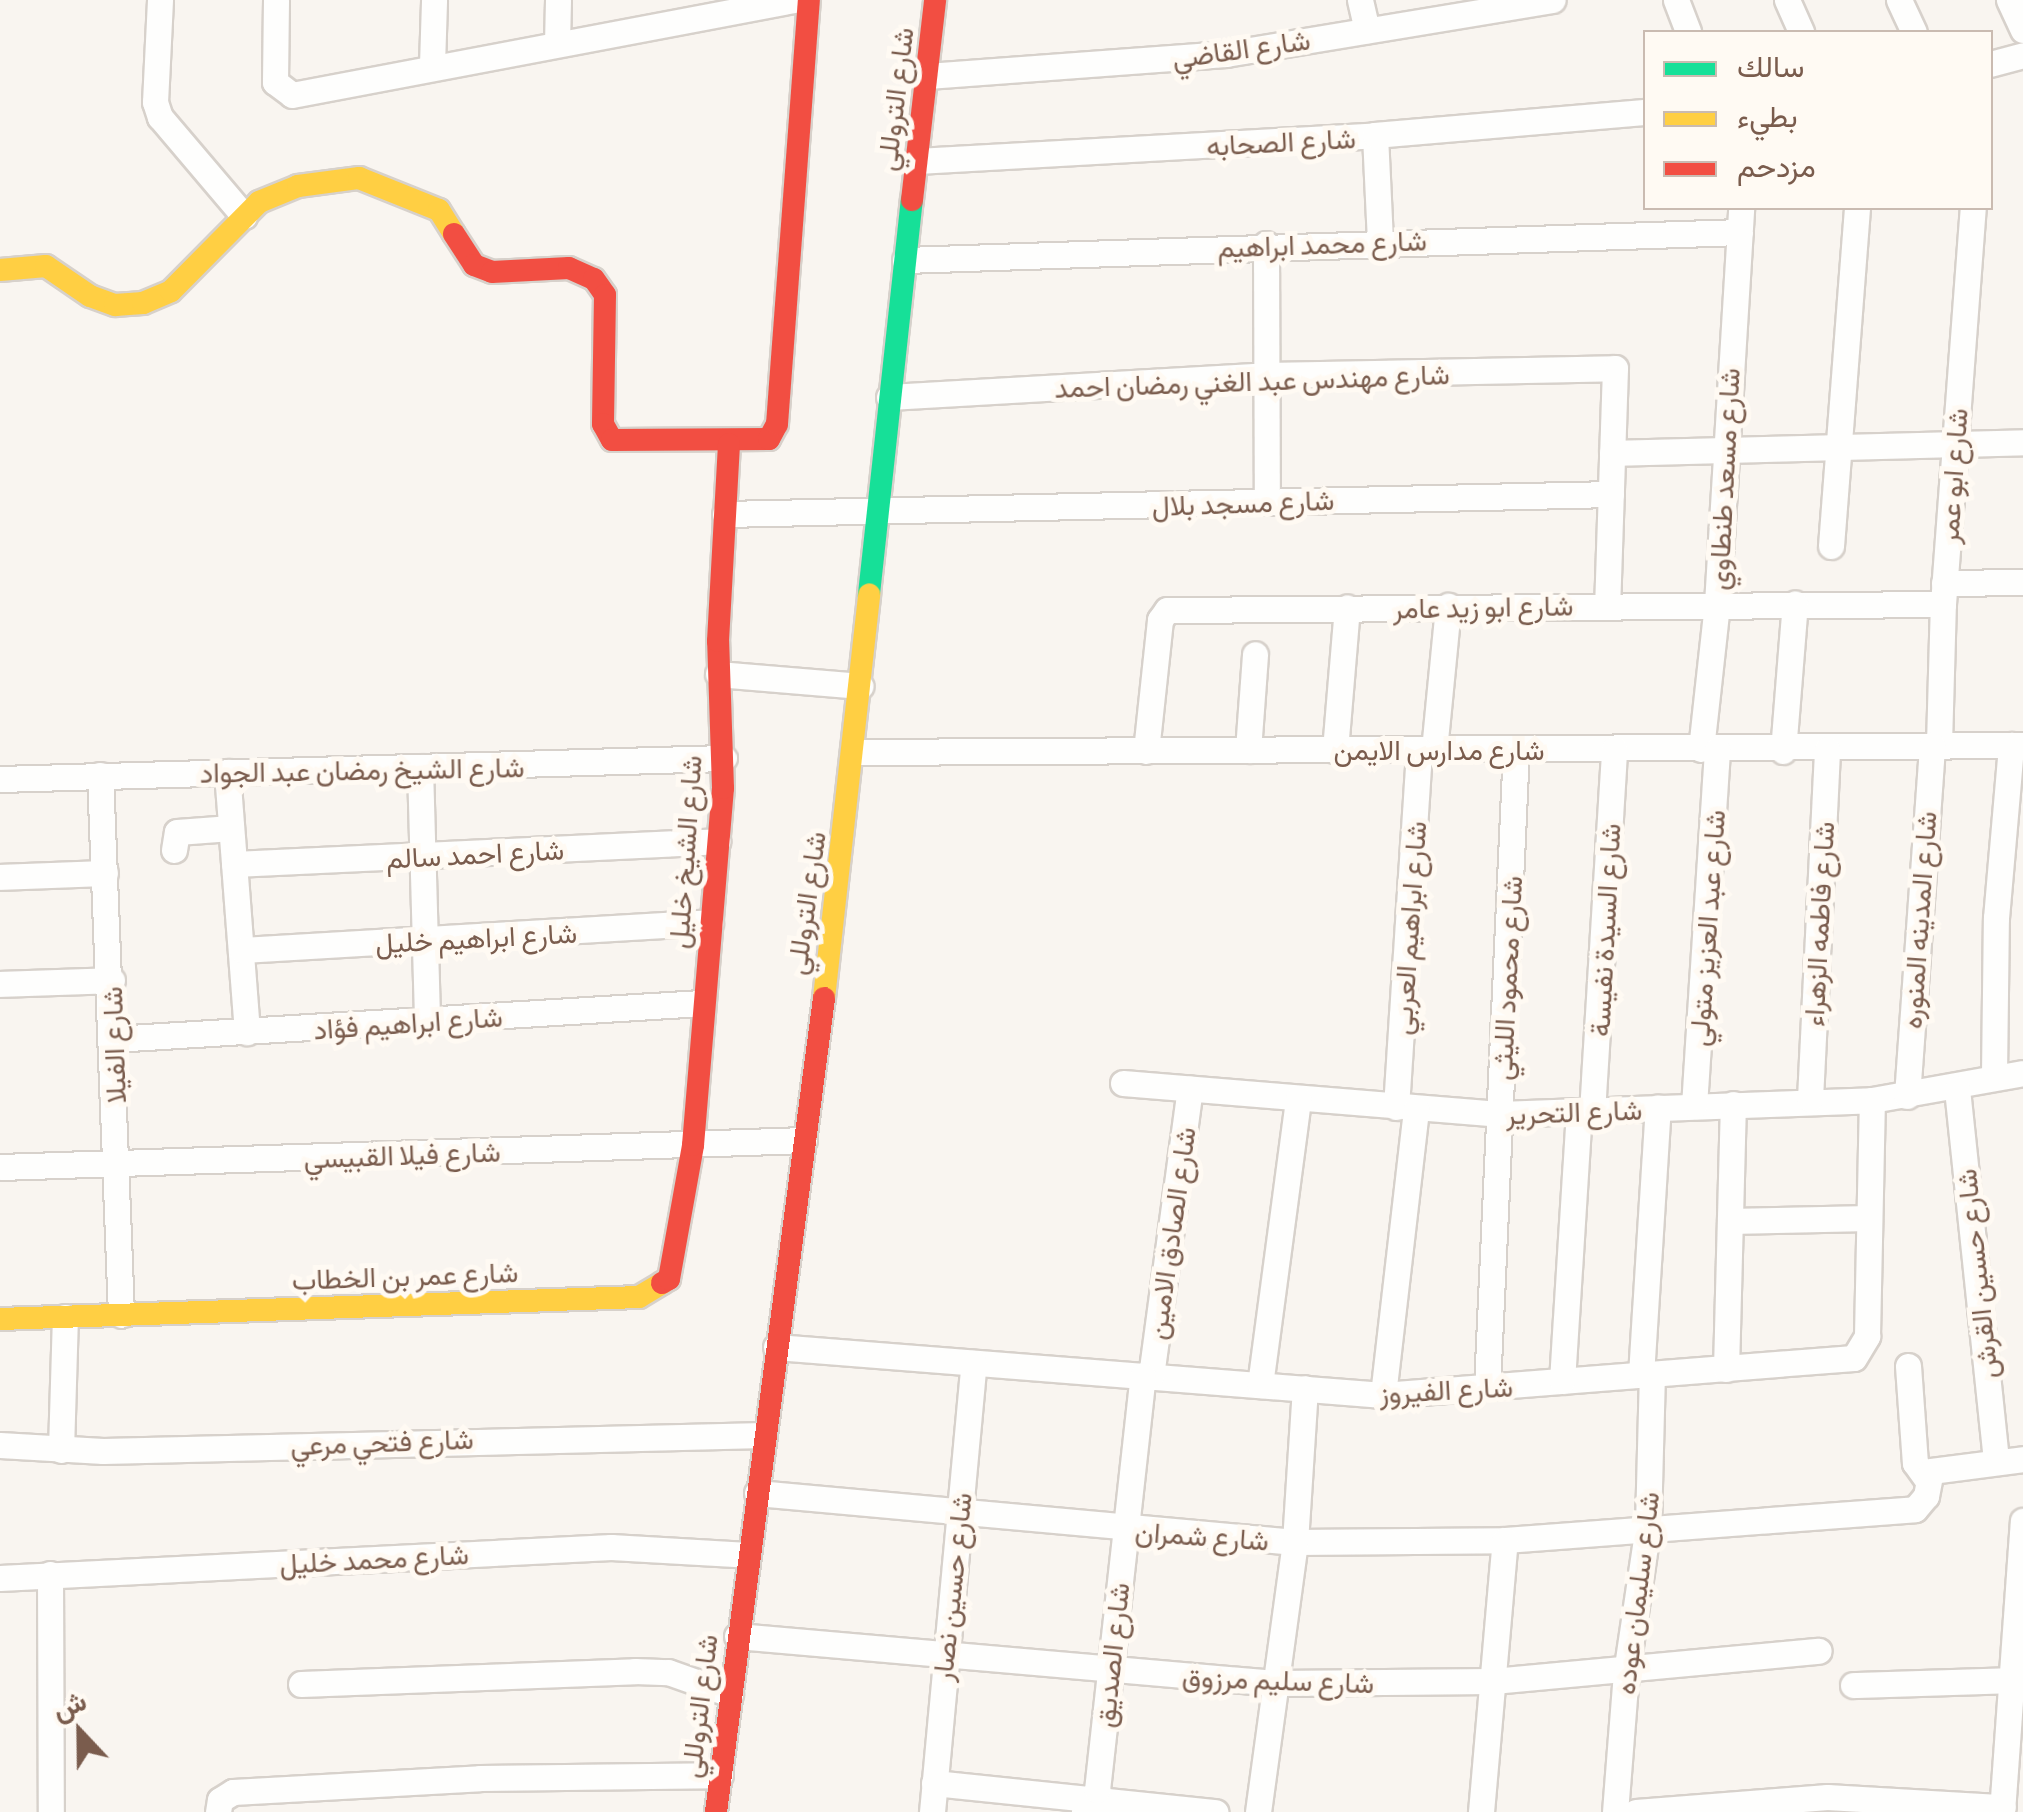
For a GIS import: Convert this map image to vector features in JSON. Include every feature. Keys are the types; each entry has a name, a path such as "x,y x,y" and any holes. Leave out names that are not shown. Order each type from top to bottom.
{"street":[{"path":"160,0 154,102 160,117 244,216"},
{"path":"276,0 275,82 292,94 557,44 692,9 794,0"},
{"path":"432,65 434,0"},
{"path":"557,44 558,0"},
{"path":"0,270 46,266 103,301 142,303 171,292 259,202 298,186 359,178 439,210 474,265 492,272 583,270 605,296 607,436 729,444 769,439 777,424 809,0"},
{"name":"شارع التروللي","path":"716,1812 856,752 875,515 935,0"},
{"path":"1360,0 1367,30"},
{"name":"شارع القاضي","path":"926,76 1226,54 1521,2 1553,0"},
{"path":"1676,0 1687,30"},
{"path":"1786,0 1800,30"},
{"path":"1899,0 1913,30"},
{"path":"2010,0 2023,30"},
{"path":"1993,63 2023,55"},
{"name":"شارع الصحابه","path":"916,161 1375,136 1643,112"},
{"path":"1375,136 1380,240"},
{"path":"1830,546 1857,210"},
{"name":"شارع ابو عمر","path":"1935,744 1973,210"},
{"name":"شارع محمد ابراهيم","path":"905,260 1740,220"},
{"name":"شارع مسعد طنطاوي","path":"1709,749 1722,450 1740,220"},
{"path":"1266,244 1267,500"},
{"name":"شارع مهندس عبد الغني رمضان احمد","path":"889,397 1266,375 1615,368 1612,453"},
{"path":"1607,605 1612,453 2023,442"},
{"name":"شارع الشيخ خليل","path":"693,1145 724,758 718,674 729,444"},
{"name":"شارع مسجد بلال","path":"725,514 875,515 1267,500 1611,494"},
{"name":"شارع ابو زيد عامر","path":"1146,751 1160,620 1168,610 1795,603 1943,593 2023,582"},
{"path":"1783,750 1795,603"},
{"name":"شارع ابراهيم العربي","path":"1384,1395 1406,1108 1426,750 1448,606"},
{"path":"1335,750 1347,608"},
{"path":"1248,750 1255,654"},
{"path":"718,674 860,686"},
{"name":"شارع المدينه المنوره","path":"1907,1096 1935,744"},
{"path":"1994,1075 1996,918 2017,745"},
{"name":"شارع مدارس الايمن","path":"856,752 1783,750 2017,745"},
{"name":"شارع السيدة نفيسة","path":"1562,1382 1614,748"},
{"name":"شارع محمود الليثي","path":"1487,1387 1516,749"},
{"name":"شارع عبد العزيز متولي","path":"1694,1106 1709,749"},
{"name":"شارع فاطمه الزهراء","path":"1810,1099 1826,749"},
{"name":"شارع الشيخ رمضان عبد الجواد","path":"0,778 724,758"},
{"path":"420,767 427,1020"},
{"path":"227,772 247,1032"},
{"name":"شارع الفيلا","path":"100,775 112,980 121,1315"},
{"path":"174,850 177,832 231,828"},
{"name":"شارع احمد سالم","path":"234,864 717,841"},
{"path":"0,877 105,873"},
{"name":"شارع ابراهيم خليل","path":"242,950 710,922"},
{"path":"0,984 112,980"},
{"name":"شارع ابراهيم فؤاد","path":"113,1040 702,1003"},
{"name":"شارع التحرير","path":"1123,1083 1499,1114 1810,1099 1872,1100 1957,1089 1994,1075 2023,1073"},
{"name":"شارع الصادق الامين","path":"1147,1376 1190,1089"},
{"name":"شارع حسين القرش","path":"1957,1089 1996,1459"},
{"path":"1260,1384 1298,1098"},
{"name":"شارع الفيروز","path":"776,1347 1384,1395 1842,1361 1864,1349 1872,1100"},
{"path":"1726,1369 1733,1104"},
{"name":"شارع سليمان عوده","path":"1615,1812 1626,1672 1648,1525 1646,1375 1658,1108"},
{"name":"شارع فيلا القبيسي","path":"0,1167 804,1140"},
{"name":"شارع عمر بن الخطاب","path":"0,1320 638,1297 656,1292 676,1262 693,1145"},
{"path":"0,1157 0,1167"},
{"path":"1730,1221 1869,1218"},
{"path":"61,1450 66,1317"},
{"name":"شارع حسين نصار","path":"932,1812 974,1363"},
{"path":"1908,1366 1914,1462 1926,1478 1939,1469 1996,1459 2023,1459"},
{"name":"شارع الصديق","path":"1089,1806 1147,1376"},
{"path":"1258,1812 1294,1542 1305,1388"},
{"name":"شارع فتحي مرعي","path":"0,1445 61,1450 764,1434"},
{"name":"شارع شمران","path":"756,1492 959,1516 1294,1542 1504,1540 1648,1525 1915,1509 1926,1496 1926,1478"},
{"path":"1636,1812 1756,1807 1827,1797 2002,1809 2014,1769 2012,1680 2023,1521"},
{"path":"1480,1812 1504,1540"},
{"name":"شارع محمد خليل","path":"0,1578 597,1548 748,1555"},
{"path":"50,1574 51,1812"},
{"name":"شارع سليم مرزوق","path":"737,1636 1275,1684 1493,1681 1626,1672 1819,1651"},
{"path":"301,1684 635,1671 668,1672 730,1694"},
{"path":"1853,1685 2012,1680"},
{"path":"218,1812 220,1800 233,1792 480,1778 720,1775"},
{"path":"934,1784 1089,1806 1216,1812"}],"traffic: fast":[{"path":"869,594 912,200"}],"traffic: slow":[{"path":"0,270 46,266 90,296 115,305 143,303 171,291 259,202 298,186 359,178 439,210 454,234"},
{"path":"824,998 869,594"},
{"path":"0,1319 639,1297 662,1283"}],"traffic: jam":[{"path":"454,234 474,265 492,272 569,268 594,279 605,295 603,424 612,440 769,439 777,424 809,0"},
{"path":"912,200 935,0"},
{"path":"662,1283 669,1279 693,1145 723,788 718,641 729,444"},
{"path":"716,1812 824,998"}]}
